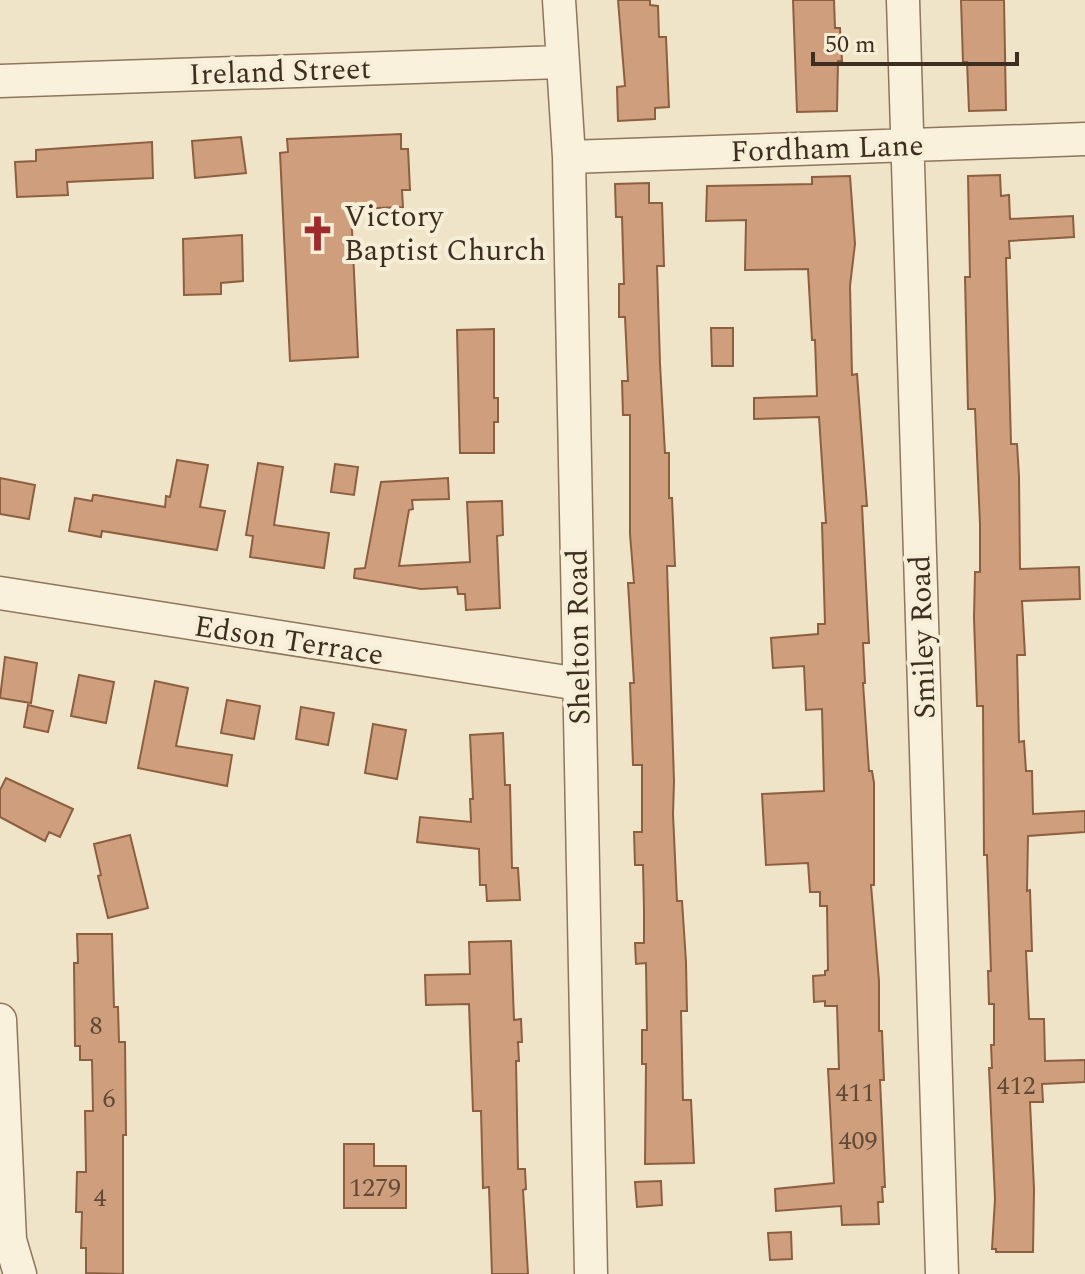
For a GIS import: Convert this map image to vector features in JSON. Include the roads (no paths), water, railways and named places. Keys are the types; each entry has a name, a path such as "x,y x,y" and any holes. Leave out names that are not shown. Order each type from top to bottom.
{"street":[{"name":"Shelton Road","path":"559,0 569,157 591,1274"},
{"name":"Smiley Road","path":"903,0 942,1274"},
{"name":"Ireland Street","path":"0,81 561,62"},
{"name":"Fordham Lane","path":"569,157 1085,139"},
{"name":"Edson Terrace","path":"0,593 579,684"},
{"path":"0,1020 10,1240 20,1274"}],"place":[{"name":"Victory Baptist Church","path":"318,233"}]}
